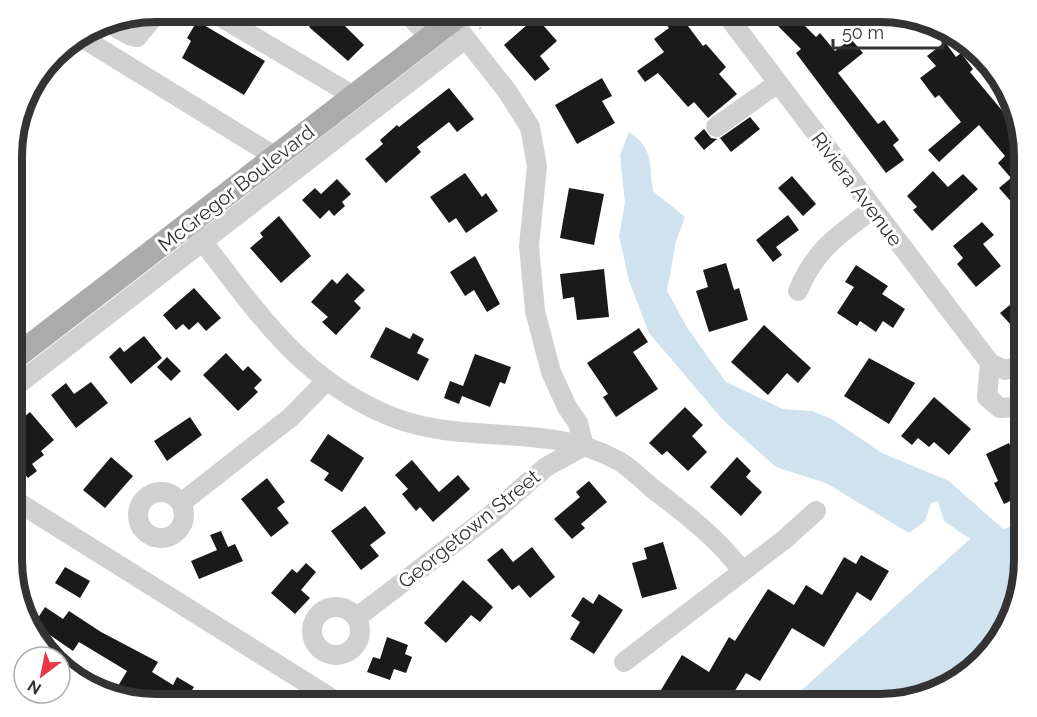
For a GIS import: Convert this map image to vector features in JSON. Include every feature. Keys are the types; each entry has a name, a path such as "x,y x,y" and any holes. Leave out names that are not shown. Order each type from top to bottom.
{"main road":[{"name":"McGregor Boulevard","path":"22,352 195,232 276,157 430,38 458,26"}],"street":[{"path":"118,28 137,37 149,23"},
{"path":"231,23 354,96"},
{"path":"416,23 430,38"},
{"name":"Riviera Avenue","path":"733,23 990,363"},
{"path":"23,380 195,232 458,26 507,91 530,127 537,166 529,246 535,311 551,372 567,407 578,423 584,446"},
{"path":"89,42 276,157"},
{"path":"716,127 761,92 778,83"},
{"path":"798,291 806,273 823,248 873,209"},
{"name":"Georgetown Street","path":"195,232 274,332 325,381 381,412 425,427 556,440 584,446 619,460 694,521 728,553 742,571"},
{"path":"1014,367 1005,370 990,363 987,397 1000,408 1014,408"},
{"path":"181,503 291,417 325,381"},
{"name":"Georgetown Street","path":"356,618 492,514 546,467 584,446"},
{"path":"23,505 324,694"},
{"path":"624,662 785,539 816,511"}],"water":[{"path":"629,132 643,144 647,151 653,191 685,217 676,241 667,291 688,329 726,382 783,409 811,411 830,418 882,453 949,481 1003,529 1014,526 1012,586 1001,620 987,642 955,672 940,681 898,693 797,694 970,539 944,521 938,501 931,503 925,521 909,533 826,483 776,467 723,420 649,333 629,281 619,236 625,203 620,155"}],"building":[{"path":"196,23 200,23 265,61 244,95 182,58 191,41 187,38"},
{"path":"313,23 342,23 364,45 348,61 309,27"},
{"path":"529,23 541,23 557,41 540,56 550,69 535,81 504,45"},
{"path":"665,23 686,23 703,46 706,44 726,67 719,74 737,94 708,118 694,102 688,107 658,73 645,82 637,71 664,52 654,39 669,28"},
{"path":"775,23 802,23 816,37 820,33 835,51 851,39 863,53 838,73 878,124 884,120 899,140 893,145 904,160 886,173 796,53 801,49"},
{"path":"945,42 956,57 961,53 973,69 970,72 1009,119 1014,148 1014,205 999,188 1011,178 998,163 1005,156 979,125 939,162 928,150 961,122 939,95 935,98 920,78 936,66 927,56"},
{"path":"602,78 612,96 602,101 615,123 577,144 555,105"},
{"path":"449,88 474,119 457,132 449,122 417,147 421,152 386,183 365,159 383,144 380,140 397,125 399,127"},
{"path":"750,117 760,129 731,152 720,138"},
{"path":"704,129 711,138 717,139 704,150 694,138"},
{"path":"933,171 948,187 963,174 978,189 932,231 913,210 917,207 907,196"},
{"path":"465,173 482,197 486,193 498,211 466,233 456,218 449,223 430,197"},
{"path":"792,176 816,204 803,216 778,188"},
{"path":"337,179 351,194 342,202 345,206 334,216 329,210 320,219 302,200 315,188 321,194"},
{"path":"569,188 604,194 594,245 560,238"},
{"path":"788,215 799,230 776,247 782,255 773,262 756,240"},
{"path":"279,216 311,256 281,283 250,248 263,237 260,233"},
{"path":"982,222 994,235 983,244 1001,266 976,287 957,264 963,258 953,246"},
{"path":"475,256 500,304 487,312 474,290 465,296 450,272"},
{"path":"726,263 734,290 739,288 748,320 709,332 696,291 708,287 703,270"},
{"path":"856,265 888,286 882,294 905,309 893,328 883,321 876,332 860,321 857,326 837,313 854,287 845,282"},
{"path":"604,269 609,317 577,320 574,297 563,299 560,274"},
{"path":"347,273 365,290 354,301 361,308 336,335 322,322 328,317 311,302 332,279 337,284"},
{"path":"194,288 221,318 206,331 198,322 189,330 183,324 176,330 163,315"},
{"path":"1014,302 1014,324 1012,326 1000,313"},
{"path":"764,325 811,368 798,383 787,373 768,395 731,362"},
{"path":"386,327 410,339 413,333 424,339 417,353 429,359 418,381 370,357"},
{"path":"639,328 648,342 633,352 658,389 616,417 603,397 608,394 587,363"},
{"path":"144,336 162,358 131,384 109,357 120,347 124,352"},
{"path":"226,353 243,371 248,366 262,380 254,388 258,392 238,411 203,375"},
{"path":"475,354 511,367 505,384 500,382 490,407 462,396 459,404 444,398 450,381 463,386"},
{"path":"167,357 181,371 171,381 157,367"},
{"path":"869,358 915,383 889,424 844,396"},
{"path":"91,382 108,403 76,428 51,395 66,383 74,394"},
{"path":"934,397 971,429 949,455 934,442 929,447 918,438 912,445 901,436"},
{"path":"685,407 703,425 692,436 707,452 688,471 667,451 662,455 649,443"},
{"path":"30,412 54,440 41,451 44,455 32,464 37,471 28,478 23,472 23,418"},
{"path":"190,417 202,435 167,461 154,441"},
{"path":"328,434 364,458 342,492 324,480 329,473 310,461"},
{"path":"1009,443 1014,454 1014,499 1004,504 994,483 998,481 986,454"},
{"path":"111,457 133,476 105,508 83,490"},
{"path":"737,457 751,471 746,477 762,492 741,516 710,487"},
{"path":"412,460 439,492 458,475 470,489 433,522 420,507 416,511 402,494 408,489 395,475"},
{"path":"267,478 285,502 277,508 289,523 271,537 241,499"},
{"path":"589,481 607,502 581,524 585,528 572,539 554,519 580,497 576,492"},
{"path":"365,506 386,533 370,545 379,556 361,570 331,531"},
{"path":"221,531 228,547 235,544 243,561 199,579 191,561 217,550 210,535"},
{"path":"663,542 677,589 642,598 632,563 647,559 644,548"},
{"path":"532,547 555,577 530,598 519,585 512,590 487,560 502,548 513,562"},
{"path":"861,555 889,571 871,601 857,592 824,647 792,628 760,681 746,673 733,694 667,694 661,690 682,655 709,672 729,637 735,641 768,589 794,605 806,585 822,595 844,557 856,564"},
{"path":"306,563 316,572 301,590 310,598 295,614 271,593 292,569 297,573"},
{"path":"65,567 90,581 80,598 55,583"},
{"path":"463,580 493,607 480,622 471,615 446,643 424,623"},
{"path":"599,594 623,610 594,654 570,639 580,622 571,616 583,597 593,604"},
{"path":"45,607 63,619 69,611 101,632 158,662 152,672 173,685 177,677 194,687 190,694 148,694 140,691 139,693 127,691 118,686 127,671 79,642 73,651 72,645 64,645 41,627 37,619"},
{"path":"387,637 408,645 405,654 412,657 406,673 394,669 390,680 367,672 373,657 380,659"}]}
